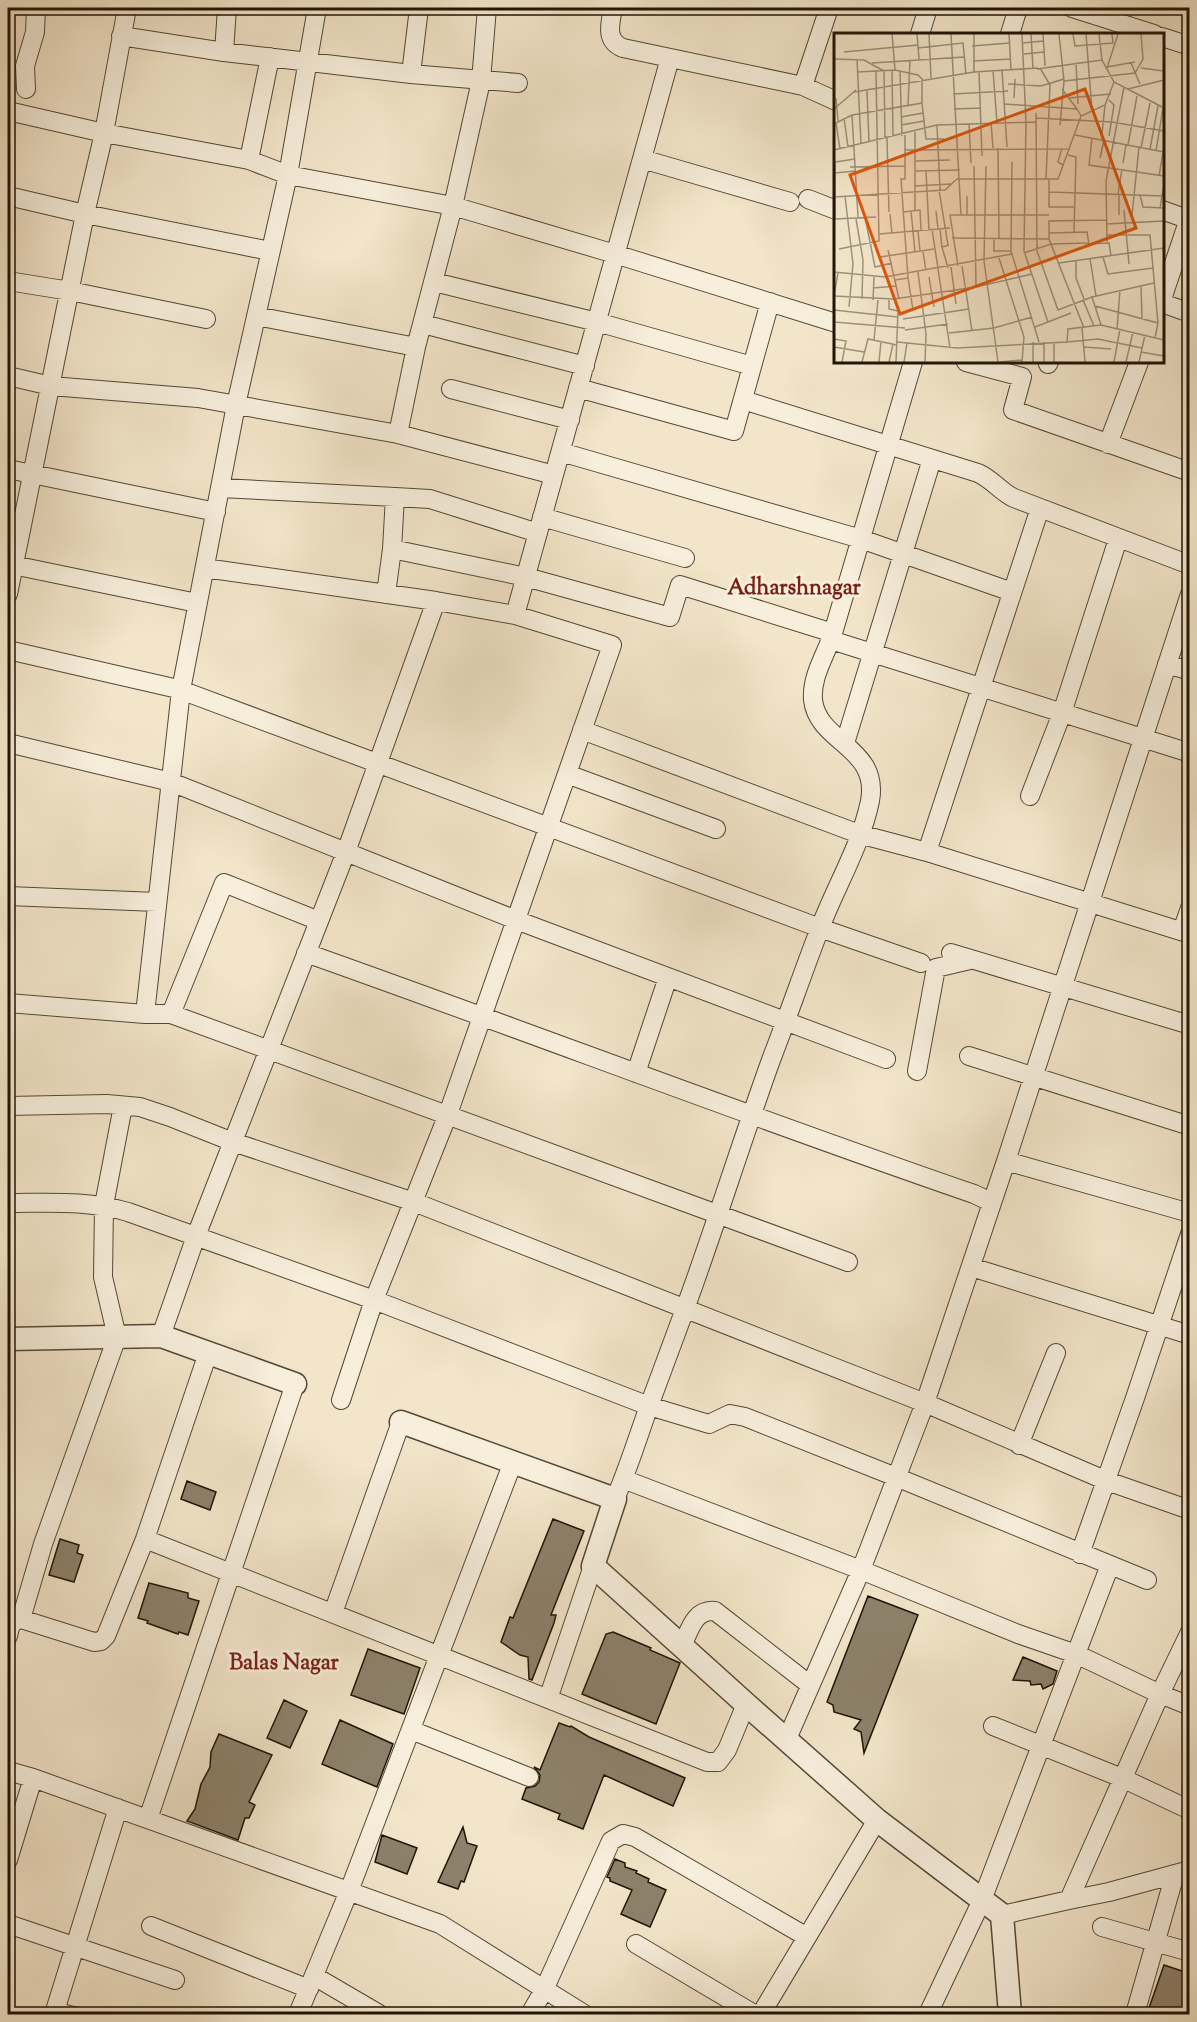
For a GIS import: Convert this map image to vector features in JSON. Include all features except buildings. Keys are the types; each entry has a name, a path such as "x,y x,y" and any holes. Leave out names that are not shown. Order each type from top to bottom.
{"street":[{"path":"26,88 25,66 35,32 36,8"},
{"path":"8,594 10,564 51,386 85,214 104,133 127,8"},
{"path":"224,52 227,8"},
{"path":"145,1014 181,690 236,405 288,175 317,8"},
{"path":"411,74 419,8"},
{"path":"398,434 416,347 453,207 481,81 487,8"},
{"path":"613,8 610,34 615,44 623,48 803,86 834,100"},
{"path":"803,86 829,8"},
{"path":"920,33 928,8"},
{"path":"1010,33 1018,8"},
{"path":"1072,8 1151,33"},
{"path":"121,36 224,52 411,74 518,83"},
{"path":"1164,38 1190,46"},
{"path":"249,160 270,57"},
{"path":"515,615 670,58"},
{"path":"8,111 104,133 249,160 288,175 453,207 615,254 834,322"},
{"path":"642,159 834,209"},
{"path":"8,196 270,251"},
{"path":"1164,211 1189,218 1164,295"},
{"path":"8,281 70,291 206,319"},
{"path":"434,282 597,322 752,366"},
{"path":"734,431 770,302"},
{"path":"1164,302 1190,314"},
{"path":"256,316 416,347"},
{"path":"423,324 585,366"},
{"path":"548,1699 619,1489 685,1309 751,1116 820,928 860,834 869,803 871,780 869,772 846,743 826,729 816,714 813,701 816,677 832,637 913,363"},
{"path":"970,363 1022,377 1013,410 1190,472"},
{"path":"1108,444 1139,363"},
{"path":"8,376 51,386 198,398 398,434 554,476"},
{"path":"578,388 734,431"},
{"path":"451,389 570,420"},
{"path":"743,400 978,473 986,476 1005,494 1190,565"},
{"path":"734,431 765,407"},
{"path":"561,452 861,539 1012,592"},
{"path":"846,743 932,459"},
{"path":"8,469 216,512"},
{"path":"220,488 430,499 685,558"},
{"path":"386,594 392,549 395,497"},
{"path":"927,852 1040,508"},
{"path":"1030,796 1062,713 1118,539"},
{"path":"392,549 526,577 670,617 680,585 832,637 874,654 1190,753"},
{"path":"10,564 197,603"},
{"path":"206,567 515,615 612,645 448,1114 374,1300 340,1400"},
{"path":"787,1739 861,1570 925,1403 1190,594"},
{"path":"161,1335 196,1236 346,852 435,601"},
{"path":"8,650 181,690 820,928 921,963"},
{"path":"1167,664 1190,671"},
{"path":"582,730 860,834 927,852 1186,932 1190,908"},
{"path":"8,743 171,782 516,920 886,1059"},
{"path":"567,774 716,829"},
{"path":"171,1014 224,883 319,921"},
{"path":"8,896 157,902"},
{"path":"306,953 991,1202"},
{"path":"951,953 1190,1025"},
{"path":"917,1071 936,968 970,960"},
{"path":"636,1073 669,978"},
{"path":"8,1003 171,1014 848,1262"},
{"path":"969,1056 1190,1126"},
{"path":"8,1106 107,1104 140,1107 170,1117 233,1142 414,1202 925,1403 1107,1481 1190,1510"},
{"path":"21,1619 43,1544 117,1336 103,1277 104,1205 123,1106"},
{"path":"1006,1161 1190,1213"},
{"path":"8,1203 104,1205 374,1300 649,1406 709,1424 730,1414 737,1415 896,1477 1147,1580"},
{"path":"1080,1554 1107,1481 1158,1325 1185,1263 1190,1234"},
{"path":"971,1267 1190,1335"},
{"path":"8,1339 161,1335 295,1384 148,1819"},
{"path":"8,1636 15,1620 21,1619 93,1642 101,1641 106,1636 145,1539 208,1353"},
{"path":"1019,1445 1056,1353"},
{"path":"333,1613 400,1422 513,1462 619,1489 861,1570 1018,1634 1076,1654 1190,1706"},
{"path":"298,2014 349,1891 513,1462"},
{"path":"145,1539 706,1762 718,1762 727,1750 746,1704"},
{"path":"928,2014 982,1900 1110,1565"},
{"path":"593,1566 877,1820 1002,1915 1011,2014"},
{"path":"682,1646 698,1615 706,1611 715,1611 810,1685"},
{"path":"1069,1900 1122,1778 1190,1632"},
{"path":"993,1726 1122,1778 1190,1810"},
{"path":"411,1730 529,1778"},
{"path":"8,1771 118,1808 440,1924 584,2014"},
{"path":"8,1860 33,1778"},
{"path":"55,2011 118,1808"},
{"path":"761,2014 877,1820"},
{"path":"530,2014 544,1990 612,1841 623,1834 635,1837 807,1937"},
{"path":"1002,1915 1109,1892 1182,1872"},
{"path":"1135,2014 1155,1942 1182,1872"},
{"path":"8,1924 176,1980"},
{"path":"151,1926 311,1982 379,2014"},
{"path":"1102,1927 1190,1952"},
{"path":"636,1944 754,2014"}],"lane":[{"path":"55,2011 84,2014"}],"district":[{"name":"Adharshnagar","path":"794,586"},
{"name":"Balas Nagar","path":"284,1661"}]}
